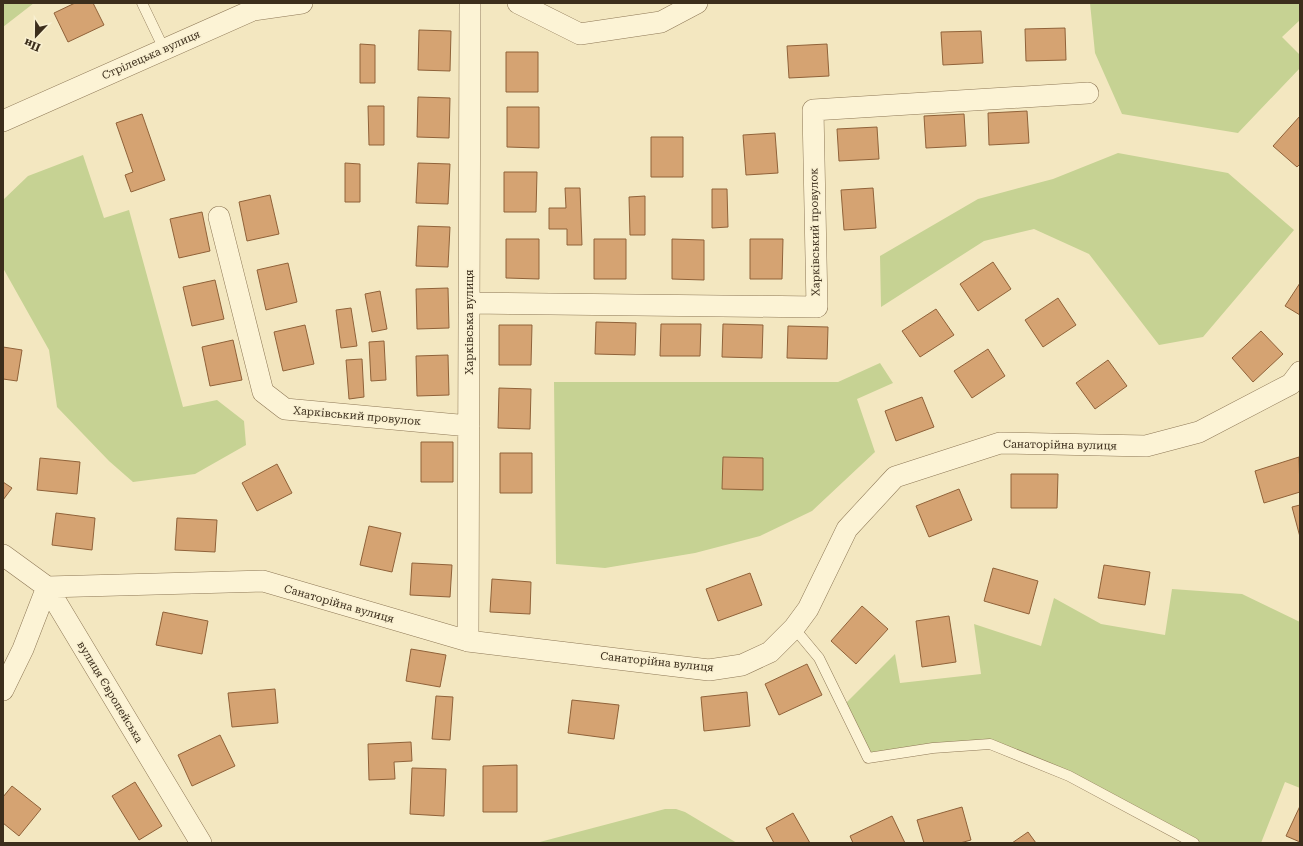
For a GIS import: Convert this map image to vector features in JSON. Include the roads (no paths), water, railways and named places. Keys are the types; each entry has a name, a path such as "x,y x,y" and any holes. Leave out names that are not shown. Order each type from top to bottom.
{"street":[{"name":"Стрілецька вулиця","path":"3,121 253,10 302,3"},
{"name":"Харківська вулиця","path":"468,641 470,3"},
{"path":"518,3 580,34 661,22 697,3"},
{"name":"Харківський провулок","path":"469,303 817,307 813,110 1088,93"},
{"name":"Харківський провулок","path":"218,217 263,392 285,409 469,426"},
{"name":"Санаторійна вулиця","path":"47,587 263,582 468,641 709,670 742,665 770,652 794,628 808,609 847,529 895,477 1000,443 1146,446 1199,432 1297,383"},
{"name":"вулиця Європейська","path":"3,555 47,587 201,843"},
{"path":"3,690 23,649 47,587"}],"lane":[{"path":"142,3 164,49"},
{"path":"794,628 819,658 868,758 933,748 990,744 1069,776 1194,843"}]}
